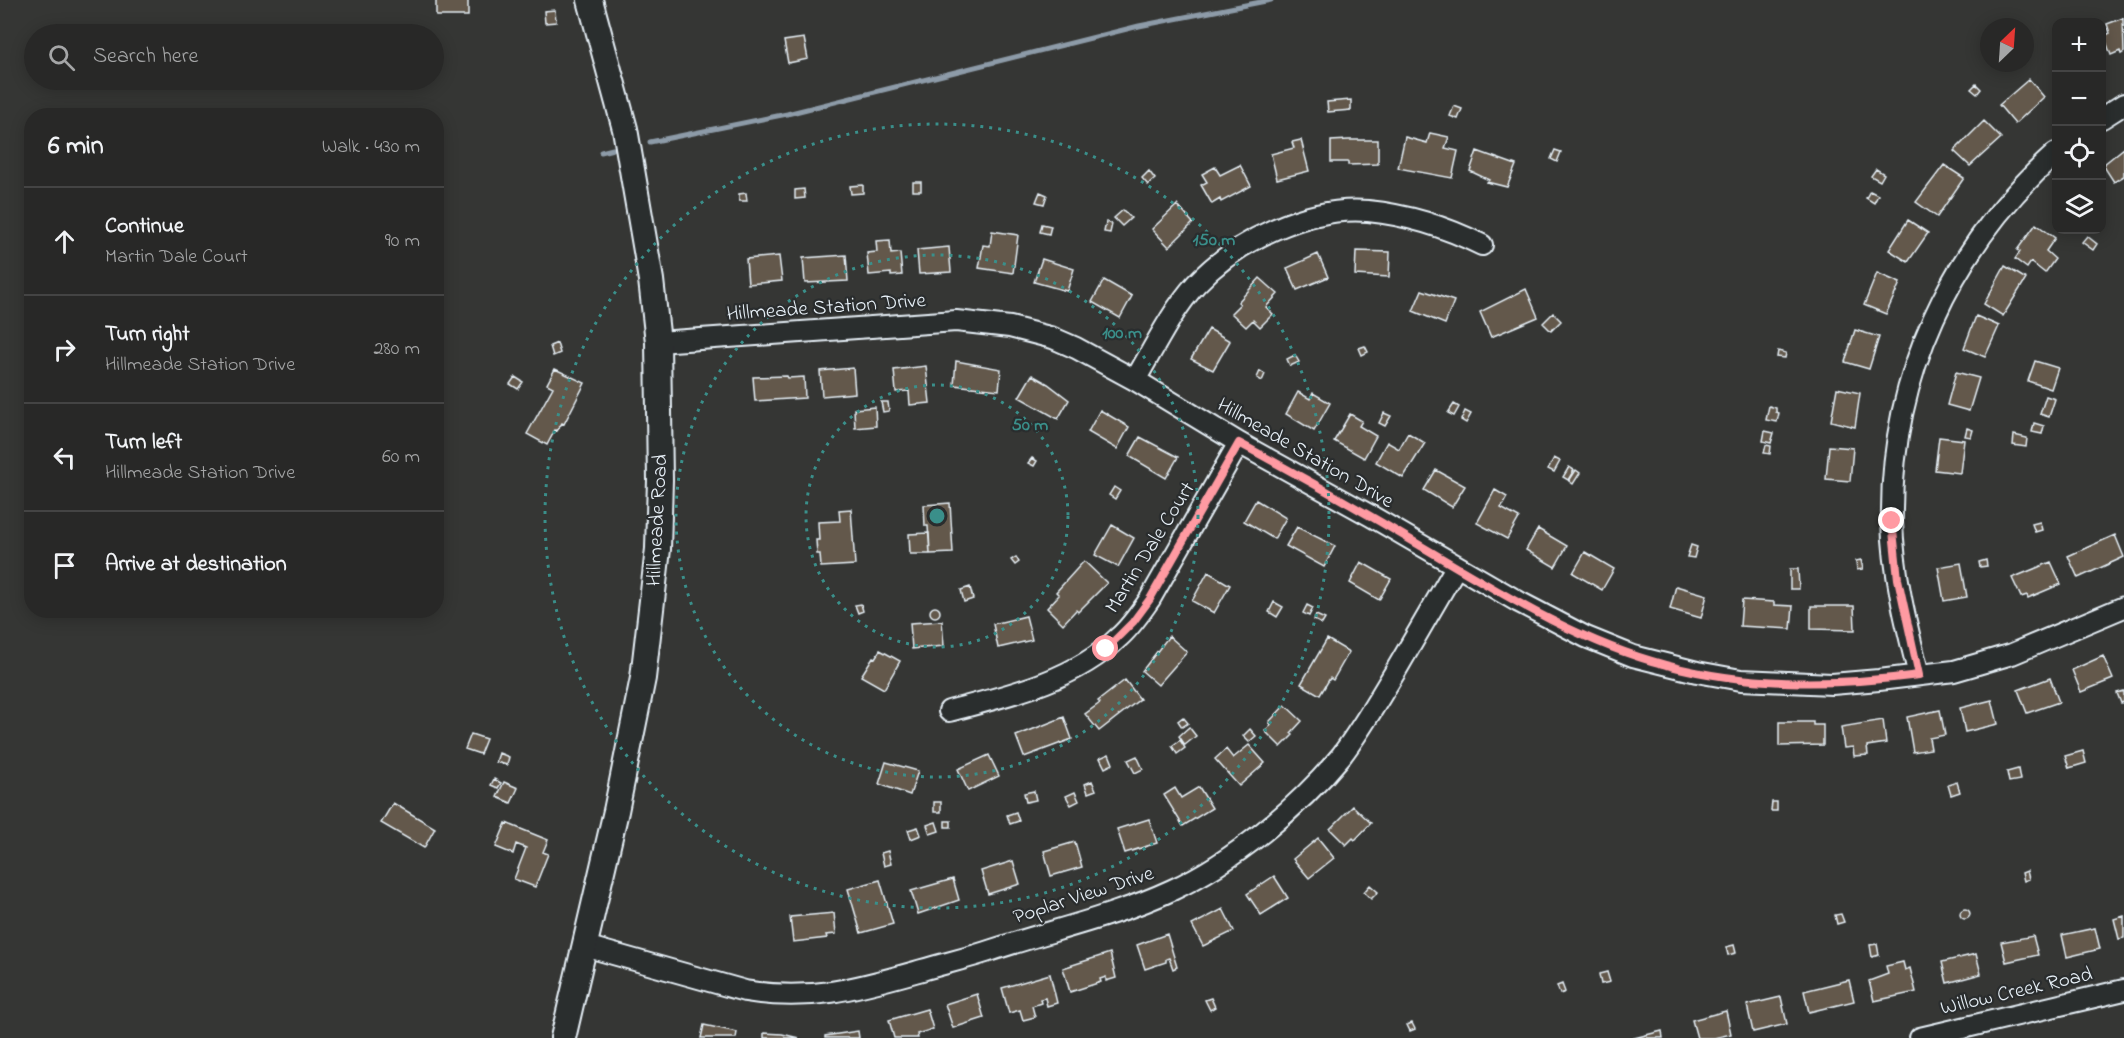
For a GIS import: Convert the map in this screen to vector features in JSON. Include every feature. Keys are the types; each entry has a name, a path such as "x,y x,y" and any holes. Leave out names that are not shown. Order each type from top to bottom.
{"street":[{"name":"Hillmeade Road","path":"563,1038 631,746 652,608 658,549 660,487 658,342 651,280 627,139 590,0"},
{"path":"2106,115 2124,104"},
{"path":"1919,675 1898,579 1892,521 1896,447 1906,401 1925,338 1963,261 1986,228 2019,188 2052,157"},
{"path":"1135,380 1176,310 1198,282 1237,249 1270,231 1327,213 1368,211 1426,222 1482,245"},
{"name":"Hillmeade Station Drive","path":"658,342 945,321 1010,327 1053,338 1135,380 1239,443 1586,638 1633,656 1666,665 1741,680 1832,684 1954,670 2012,654 2124,607"},
{"name":"Martin Dale Court","path":"949,711 1010,694 1075,668 1118,638 1150,599 1239,443"},
{"name":"Poplar View Drive","path":"585,946 745,991 798,996 832,993 866,986 1090,921 1173,890 1224,862 1299,800 1341,755 1378,702 1456,567"},
{"name":"Willow Creek Road","path":"1920,1038 2124,990"}],"building":[{"path":"436,0 468,0 468,16 436,16"},
{"path":"555,10 556,22 545,23 544,11"},
{"path":"2123,18 2124,52 2121,54 2120,51 2111,55 2106,41 2106,35 2110,33 2107,24"},
{"path":"804,38 808,59 788,63 784,41"},
{"path":"2029,79 2044,97 2015,124 1999,105"},
{"path":"1976,84 1981,89 1977,94 1971,89"},
{"path":"1351,100 1351,110 1328,112 1327,102"},
{"path":"1454,106 1462,109 1458,119 1450,116"},
{"path":"1984,121 2001,138 1970,166 1954,151"},
{"path":"1430,133 1449,137 1445,148 1458,151 1452,178 1398,168 1405,137 1427,143"},
{"path":"1301,140 1309,171 1277,179 1271,154 1294,148 1292,142"},
{"path":"1378,140 1378,164 1348,165 1348,162 1331,162 1331,141"},
{"path":"2124,148 2124,176 2114,182 2106,170 2106,163"},
{"path":"1555,150 1561,152 1557,162 1551,159"},
{"path":"1477,151 1516,165 1507,187 1487,182 1489,180 1470,171"},
{"path":"1240,165 1251,186 1221,202 1220,199 1212,204 1201,185 1207,182 1202,174 1215,167 1220,175"},
{"path":"1944,165 1964,178 1937,217 1916,202"},
{"path":"1876,169 1884,174 1880,181 1871,176"},
{"path":"1149,171 1155,179 1148,185 1142,178"},
{"path":"913,182 921,182 921,191 913,191"},
{"path":"863,185 863,193 851,194 850,186"},
{"path":"804,189 805,198 795,199 795,190"},
{"path":"1870,191 1878,195 1874,203 1866,198"},
{"path":"1040,192 1047,195 1044,204 1036,202"},
{"path":"746,193 747,201 739,201 739,194"},
{"path":"1177,205 1193,223 1169,247 1152,229"},
{"path":"1123,210 1131,218 1122,226 1114,218"},
{"path":"1908,220 1928,233 1908,262 1889,250"},
{"path":"1106,222 1112,224 1110,233 1104,232"},
{"path":"1042,224 1051,226 1049,234 1040,232"},
{"path":"2036,224 2055,238 2046,251 2055,259 2045,273 2031,262 2027,268 2015,259 2020,252 2017,250"},
{"path":"992,231 1018,235 1013,273 979,268 983,245 990,246"},
{"path":"2087,236 2097,244 2093,250 2082,242"},
{"path":"890,240 891,254 900,253 902,275 891,276 891,273 869,275 867,253 877,252 876,241"},
{"path":"949,247 951,272 919,274 917,250"},
{"path":"1356,251 1390,252 1389,277 1355,275"},
{"path":"1318,254 1328,277 1297,290 1287,268"},
{"path":"846,255 848,281 805,283 803,258"},
{"path":"779,256 782,281 748,284 746,259"},
{"path":"1042,259 1074,269 1067,291 1034,282"},
{"path":"2005,266 2026,279 2003,316 1984,304"},
{"path":"1877,273 1900,283 1886,314 1864,305"},
{"path":"1260,278 1278,294 1266,307 1273,314 1260,327 1253,320 1246,327 1231,313"},
{"path":"1104,280 1132,296 1120,318 1092,302"},
{"path":"1526,289 1538,317 1491,337 1480,312"},
{"path":"1422,290 1454,301 1445,324 1413,311"},
{"path":"1553,313 1561,321 1551,331 1543,323"},
{"path":"1976,316 1999,326 1985,357 1964,348"},
{"path":"1209,329 1230,341 1213,370 1191,359"},
{"path":"1855,330 1879,337 1869,369 1845,362"},
{"path":"557,343 560,353 553,356 550,346"},
{"path":"1365,346 1368,352 1362,355 1359,348"},
{"path":"1778,351 1786,353 1785,358 1777,357"},
{"path":"1295,355 1299,362 1290,366 1287,359"},
{"path":"956,361 1001,369 999,390 954,385"},
{"path":"2035,361 2058,368 2051,389 2028,381"},
{"path":"926,366 930,403 910,405 909,391 896,392 894,370"},
{"path":"853,368 855,393 822,396 820,371"},
{"path":"555,369 585,383 564,424 562,423 557,431 555,430 547,445 527,434 553,387 547,384"},
{"path":"1260,371 1265,374 1262,381 1257,378"},
{"path":"1956,372 1979,378 1969,411 1947,405"},
{"path":"1032,375 1069,400 1058,419 1019,397"},
{"path":"787,376 788,378 804,377 805,398 755,401 753,377"},
{"path":"515,377 523,382 518,389 510,384"},
{"path":"1837,388 1860,393 1855,427 1831,421"},
{"path":"1298,392 1310,399 1313,393 1330,403 1314,431 1286,414"},
{"path":"2046,396 2055,399 2049,417 2040,414"},
{"path":"881,402 888,402 889,411 883,412"},
{"path":"1454,404 1459,407 1454,416 1448,413"},
{"path":"1769,406 1776,408 1776,412 1779,413 1777,422 1766,420"},
{"path":"875,407 876,426 855,428 854,409"},
{"path":"1100,410 1129,427 1117,449 1088,432"},
{"path":"1465,411 1471,414 1466,423 1461,420"},
{"path":"1384,413 1391,416 1385,426 1379,423"},
{"path":"1350,414 1362,421 1359,426 1376,436 1364,458 1334,441"},
{"path":"2034,423 2044,426 2042,434 2032,432"},
{"path":"1967,428 1973,430 1971,437 1965,436"},
{"path":"1765,431 1774,433 1771,443 1763,441"},
{"path":"1408,433 1425,443 1403,478 1376,462 1387,442 1399,449"},
{"path":"2014,435 2027,438 2026,447 2013,445"},
{"path":"1140,437 1178,457 1166,478 1129,456"},
{"path":"1939,437 1964,440 1960,473 1935,470"},
{"path":"1766,445 1771,446 1770,454 1764,453"},
{"path":"1829,446 1853,448 1850,481 1826,479"},
{"path":"1032,458 1037,461 1034,466 1028,463"},
{"path":"1554,458 1560,461 1554,472 1548,469"},
{"path":"1569,467 1574,470 1568,480 1563,477"},
{"path":"1436,470 1465,486 1452,507 1424,490"},
{"path":"1576,470 1580,473 1573,484 1569,481"},
{"path":"1114,487 1120,491 1115,499 1109,495"},
{"path":"1495,490 1507,497 1501,508 1519,518 1507,539 1477,523"},
{"path":"1256,500 1286,518 1274,539 1244,521"},
{"path":"950,503 953,553 930,554 924,505"},
{"path":"851,509 855,565 821,567 816,540 819,540 818,522 840,521 839,510"},
{"path":"2040,522 2042,530 2035,532 2032,524"},
{"path":"1112,525 1134,538 1118,567 1095,555"},
{"path":"1297,527 1335,546 1324,567 1286,546"},
{"path":"1538,529 1567,546 1555,567 1526,550"},
{"path":"929,533 930,554 910,554 909,534"},
{"path":"2115,535 2124,557 2078,578 2068,556"},
{"path":"1691,545 1697,547 1694,558 1687,557"},
{"path":"1585,552 1614,569 1602,590 1573,573"},
{"path":"1016,557 1019,562 1015,565 1011,560"},
{"path":"1861,560 1863,569 1857,570 1856,561"},
{"path":"1986,560 1987,566 1980,567 1979,562"},
{"path":"1084,561 1107,583 1063,624 1047,608 1059,595 1056,592"},
{"path":"1361,562 1391,579 1379,600 1350,583"},
{"path":"2051,562 2061,584 2028,598 2027,595 2021,597 2012,578"},
{"path":"1961,563 1967,597 1944,601 1938,567"},
{"path":"1790,569 1798,569 1799,589 1790,589"},
{"path":"1208,572 1230,585 1214,613 1192,601"},
{"path":"1676,586 1707,595 1701,618 1670,609"},
{"path":"970,587 973,599 964,602 961,590"},
{"path":"1742,600 1793,606 1791,629 1740,626"},
{"path":"1274,602 1283,607 1277,617 1269,612"},
{"path":"861,604 863,611 858,613 855,605"},
{"path":"1307,605 1313,608 1309,616 1303,613"},
{"path":"1811,606 1854,606 1855,630 1811,629"},
{"path":"935,607 939,608 939,616 935,617 931,616 930,612 931,608"},
{"path":"1316,615 1325,619 1322,624 1314,620"},
{"path":"1026,616 1032,640 998,648 993,624"},
{"path":"942,621 944,646 912,649 910,623"},
{"path":"1169,636 1187,652 1158,685 1142,671"},
{"path":"1327,639 1349,652 1333,680 1330,678 1320,695 1301,684"},
{"path":"880,650 900,661 884,689 861,676"},
{"path":"2103,656 2113,679 2081,692 2072,670"},
{"path":"2050,678 2059,702 2027,713 2018,690"},
{"path":"1125,680 1140,699 1099,731 1085,714"},
{"path":"2124,691 2124,702 2121,703 2117,693"},
{"path":"1992,700 1998,724 1965,732 1960,708"},
{"path":"1285,705 1302,721 1281,747 1265,731 1271,725 1269,722"},
{"path":"1940,710 1945,735 1929,738 1931,749 1913,752 1907,717"},
{"path":"1064,717 1072,739 1024,757 1016,736"},
{"path":"1183,717 1188,723 1182,727 1178,721"},
{"path":"1883,720 1886,743 1867,746 1868,755 1854,756 1853,747 1844,748 1841,727"},
{"path":"1779,722 1813,722 1813,725 1823,725 1823,745 1779,746"},
{"path":"1189,727 1196,736 1185,745 1179,736"},
{"path":"1250,729 1256,736 1249,742 1243,736"},
{"path":"471,734 486,739 480,754 465,749"},
{"path":"1180,740 1185,748 1177,754 1172,746"},
{"path":"1249,745 1265,763 1239,786 1215,759 1226,749 1233,758"},
{"path":"2083,751 2086,763 2069,768 2065,756"},
{"path":"499,753 509,757 507,765 496,762"},
{"path":"1109,754 1113,764 1105,768 1100,758"},
{"path":"989,755 999,776 968,791 958,769"},
{"path":"1137,756 1143,769 1135,773 1128,760"},
{"path":"886,762 918,771 910,795 879,784"},
{"path":"2018,769 2020,780 2009,782 2007,772"},
{"path":"494,779 501,783 498,788 491,785"},
{"path":"1092,781 1096,790 1088,793 1085,784"},
{"path":"504,782 518,788 511,803 497,797"},
{"path":"1957,782 1960,792 1951,795 1948,785"},
{"path":"1199,787 1212,808 1183,826 1164,795 1175,788 1181,798"},
{"path":"1034,791 1036,800 1026,802 1024,793"},
{"path":"1075,792 1079,801 1071,805 1066,796"},
{"path":"934,802 941,802 941,812 934,812"},
{"path":"1772,802 1777,802 1777,811 1771,811"},
{"path":"393,803 435,828 424,848 381,823"},
{"path":"1353,806 1371,823 1355,840 1353,838 1346,845 1330,829"},
{"path":"1016,812 1019,821 1010,824 1007,815"},
{"path":"1149,819 1157,843 1125,853 1117,829"},
{"path":"945,821 951,821 951,827 945,827"},
{"path":"936,822 939,831 930,834 927,825"},
{"path":"506,823 548,840 543,852 548,854 535,887 514,879 526,848 516,844 513,854 496,847"},
{"path":"918,827 921,835 911,839 908,830"},
{"path":"1318,838 1334,858 1309,878 1293,859"},
{"path":"1075,842 1082,867 1051,876 1044,851"},
{"path":"888,851 891,864 884,866 881,853"},
{"path":"1013,861 1020,884 988,894 981,871"},
{"path":"2027,871 2029,879 2024,881 2022,873"},
{"path":"1274,876 1288,898 1261,915 1247,894"},
{"path":"953,879 959,900 918,914 911,891"},
{"path":"880,880 893,924 861,933 848,889"},
{"path":"1370,885 1378,892 1371,899 1364,892"},
{"path":"1223,909 1234,931 1203,946 1192,925"},
{"path":"1965,909 1969,910 1969,918 1965,919 1961,918 1960,914 1961,910"},
{"path":"834,913 836,934 826,935 827,938 793,942 790,917"},
{"path":"1841,914 1844,922 1837,924 1835,915"},
{"path":"2124,916 2124,938 2119,939 2114,919"},
{"path":"2095,928 2100,949 2067,957 2062,935"},
{"path":"1167,934 1177,967 1173,969 1169,958 1166,962 1145,969 1137,945"},
{"path":"2033,936 2038,955 2006,962 2001,942"},
{"path":"1877,944 1879,955 1872,957 1870,945"},
{"path":"1734,945 1736,953 1728,955 1726,947"},
{"path":"1110,953 1116,978 1106,981 1106,977 1100,979 1101,982 1070,992 1063,968"},
{"path":"1976,954 1981,974 1947,983 1942,962"},
{"path":"1903,962 1905,970 1910,968 1916,992 1874,1001 1869,981 1888,974 1886,966"},
{"path":"1607,972 1610,982 1601,984 1599,974"},
{"path":"1050,974 1057,1003 1047,1006 1045,998 1040,999 1041,1003 1032,1006 1035,1017 1023,1020 1020,1010 1009,1013 1002,988"},
{"path":"1849,980 1854,1001 1809,1012 1804,991"},
{"path":"1562,984 1565,992 1560,994 1557,986"},
{"path":"977,994 984,1018 953,1028 945,1004"},
{"path":"1781,997 1787,1024 1753,1032 1747,1005"},
{"path":"1211,998 1215,1007 1210,1010 1205,1000"},
{"path":"927,1009 933,1029 917,1034 918,1038 894,1038 889,1020"},
{"path":"1726,1011 1731,1034 1714,1038 1697,1038 1692,1020"},
{"path":"1412,1023 1415,1029 1410,1031 1407,1025"},
{"path":"704,1025 737,1032 736,1038 701,1038"},
{"path":"858,1031 859,1038 825,1038 825,1036"},
{"path":"1662,1031 1663,1038 1634,1038"},
{"path":"764,1033 782,1034 799,1038 764,1038"}],"waterway":[{"path":"650,142 787,114 1139,26 1271,0"},
{"path":"601,152 613,149"}],"route":[{"path":"1106,649 1133,622 1150,599 1239,443 1586,638 1633,656 1666,665 1741,680 1832,684 1919,675 1906,625 1892,521"}]}
